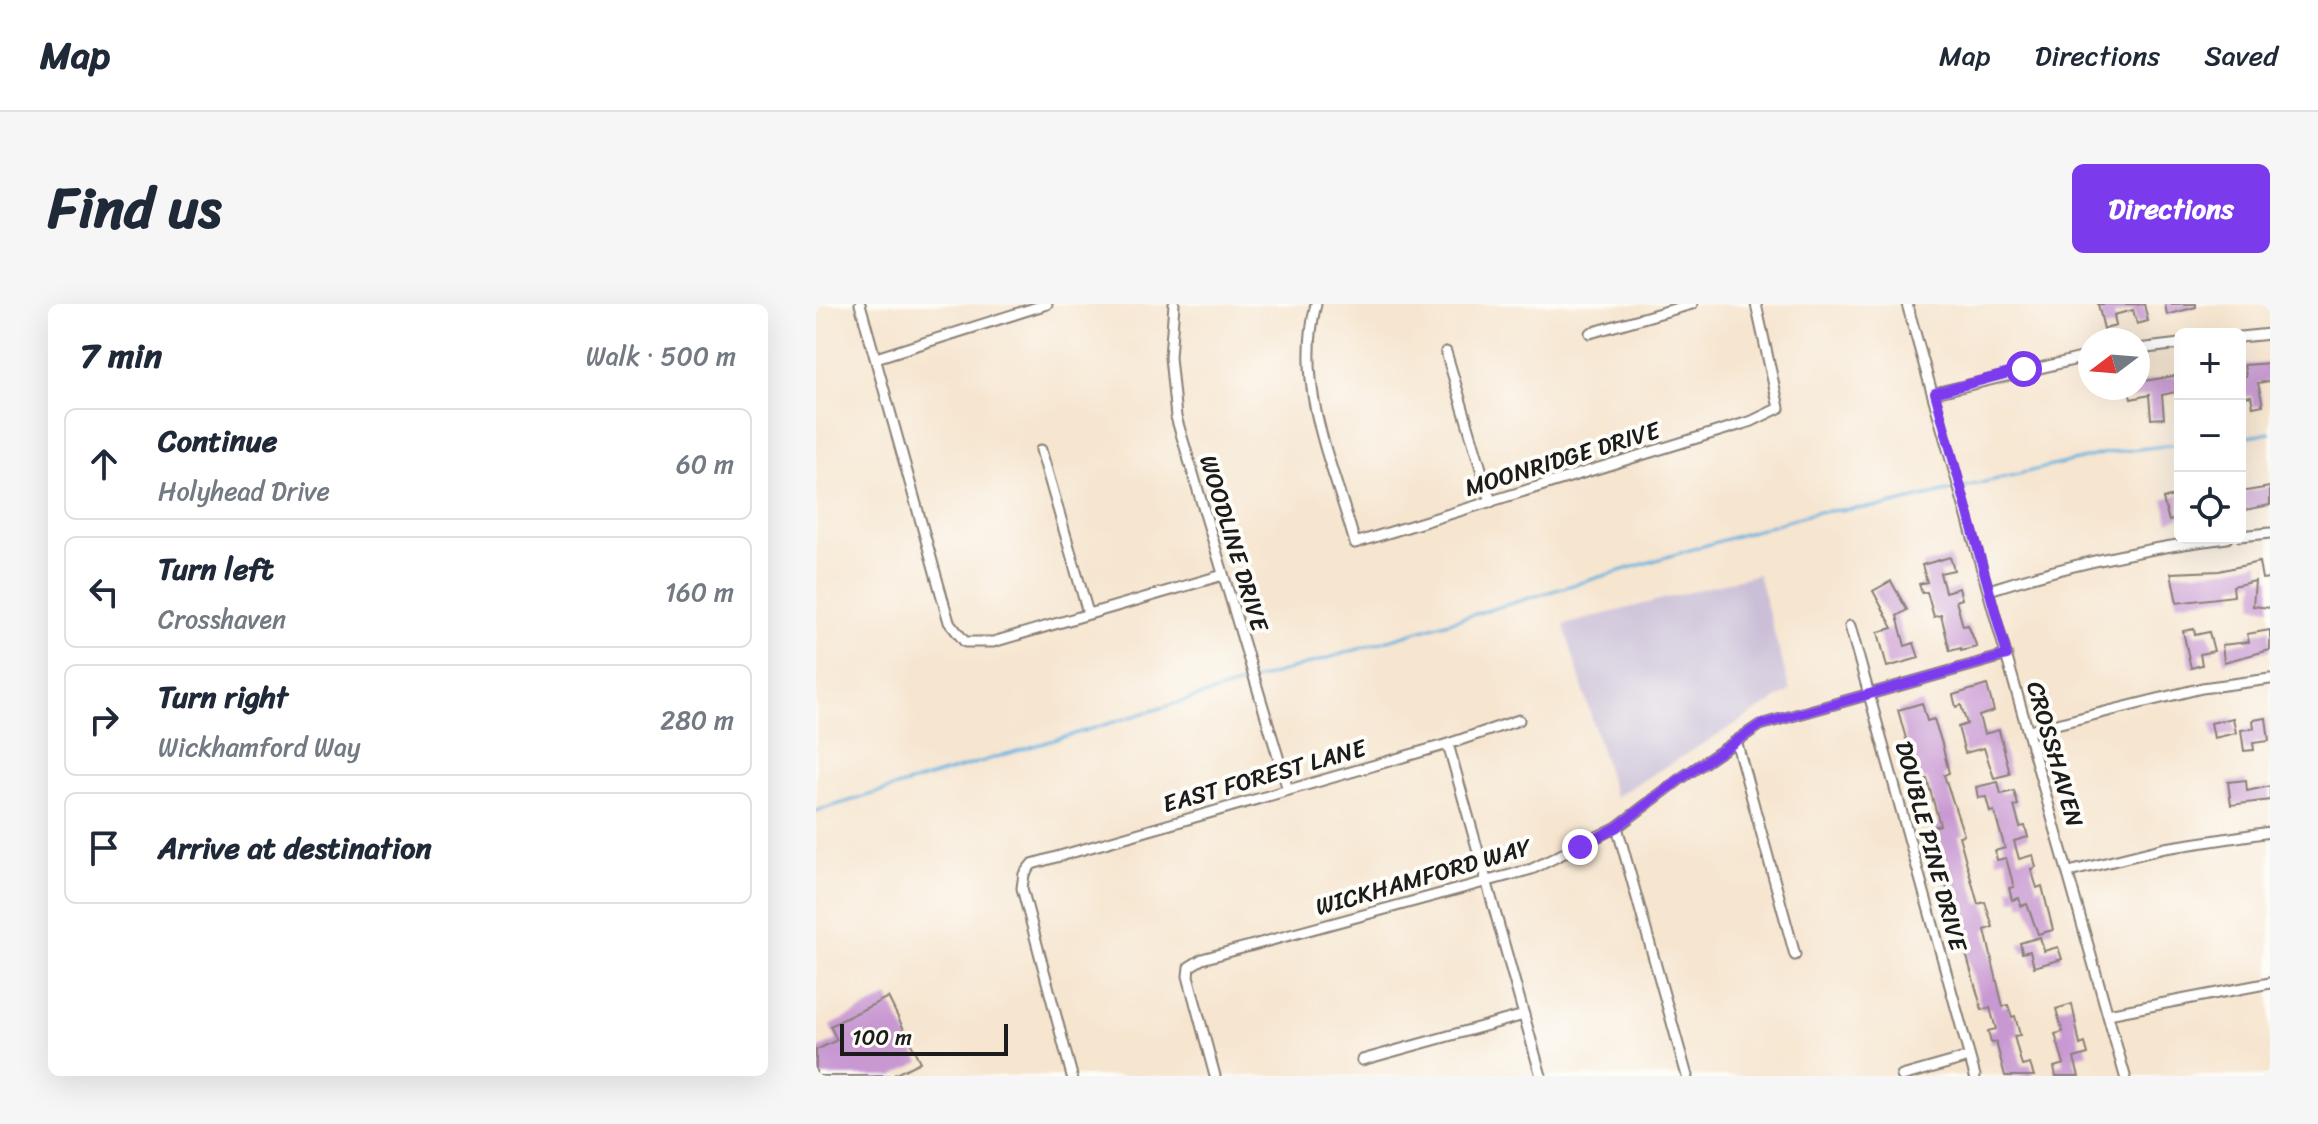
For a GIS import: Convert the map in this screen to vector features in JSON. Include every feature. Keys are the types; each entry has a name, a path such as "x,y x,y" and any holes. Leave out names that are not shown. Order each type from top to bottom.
{"street":[{"path":"860,304 949,622 962,638 978,644 993,642 1223,575"},
{"path":"876,358 1047,304"},
{"name":"WOODLINE DRIVE","path":"1174,304 1170,357 1176,417 1288,790"},
{"name":"MOONRIDGE DRIVE","path":"1316,304 1307,347 1312,397 1355,543 1752,421 1779,408 1756,304"},
{"path":"1590,333 1692,304"},
{"name":"CROSSHAVEN","path":"1907,304 1935,393 2125,1076"},
{"path":"2246,336 2270,334"},
{"path":"2150,348 2174,345"},
{"path":"1446,352 1491,502"},
{"path":"1935,393 2078,359"},
{"path":"1041,450 1088,613"},
{"path":"2246,535 2270,533"},
{"path":"1989,590 2062,567 2180,544"},
{"name":"DOUBLE PINE DRIVE","path":"1850,626 1975,1076"},
{"name":"WICKHAMFORD WAY","path":"1215,1076 1188,976 1189,967 1202,959 1532,869 1617,827 1680,779 1737,744 1760,725 2007,655"},
{"path":"2028,731 2187,691 2270,679"},
{"name":"EAST FOREST LANE","path":"1072,1076 1024,900 1024,874 1032,864 1448,744 1519,720"},
{"path":"1448,744 1541,1076"},
{"path":"1737,744 1795,955"},
{"path":"1617,827 1687,1076"},
{"path":"2069,872 2151,850 2270,832"},
{"path":"2108,1014 2270,983"},
{"path":"1362,1060 1524,1015"},
{"path":"1902,1076 1969,1057"}],"shaded area":[{"path":"1758,574 1790,691 1615,797 1564,625"}],"building":[{"path":"2098,304 2144,304 2148,321 2137,324 2133,310 2114,315 2116,326 2104,328"},
{"path":"2165,304 2196,304 2196,307 2167,315"},
{"path":"2270,363 2270,381 2258,383 2263,405 2253,407 2251,396 2246,397 2246,365"},
{"path":"2174,376 2174,392 2162,395 2164,418 2151,419 2150,380"},
{"path":"2270,487 2270,505 2246,510 2246,491"},
{"path":"2174,496 2174,520 2169,521 2163,499"},
{"path":"1950,557 1954,570 1940,573 1945,592 1959,588 1962,599 1956,601 1963,626 1968,625 1977,647 1961,651 1961,648 1950,651 1941,615 1934,617 1927,592 1922,593 1919,584 1927,582 1922,565"},
{"path":"2259,562 2262,579 2270,578 2270,608 2253,606 2255,581 2233,586 2234,596 2177,603 2171,573 2219,571"},
{"path":"1891,581 1907,610 1897,616 1905,646 1914,643 1919,658 1887,667 1878,632 1893,628 1873,591"},
{"path":"2194,629 2195,635 2209,632 2214,651 2200,654 2202,665 2191,668 2183,631"},
{"path":"2270,630 2270,650 2224,662 2222,645 2249,642 2247,634"},
{"path":"1987,685 1994,711 1979,716 1984,734 1999,730 2010,774 1994,778 1984,748 1965,753 1958,727 1967,724 1961,705 1956,707 1953,695"},
{"path":"1922,703 1927,721 1934,719 1942,744 1949,773 1944,775 1964,835 1959,836 1978,904 1985,902 1993,927 1985,930 2003,1007 2008,1005 2012,1017 2015,1016 2020,1035 2014,1036 2022,1066 2030,1064 2034,1076 2005,1076 1996,1042 1991,1043 1988,1031 1996,1029 1990,1008 1982,1010 1958,925 1963,923 1956,899 1951,901 1929,828 1940,825 1927,779 1918,782 1898,710"},
{"path":"2233,718 2236,733 2214,738 2211,723"},
{"path":"2266,718 2269,741 2253,743 2254,750 2244,751 2241,730 2254,728 2253,720"},
{"path":"2246,780 2247,791 2270,786 2270,800 2231,805 2228,782"},
{"path":"1998,782 2001,794 2014,791 2018,805 2014,806 2020,827 2025,826 2028,837 2014,841 2019,859 2033,855 2036,867 2031,869 2037,888 2042,886 2053,930 2038,934 2027,904 2021,906 2019,898 2012,900 2009,888 2014,887 2006,858 1997,860 1995,851 2005,848 1994,811 1990,812 1986,797 1978,798 1976,787"},
{"path":"2040,937 2044,951 2058,947 2062,959 2034,967 2030,951 2022,953 2020,943"},
{"path":"888,997 920,1062 892,1076 816,1076 816,1050 837,1040 830,1026"},
{"path":"2072,1004 2080,1045 2085,1043 2088,1054 2074,1058 2079,1076 2056,1076 2054,1067 2064,1064 2055,1034 2063,1032 2056,1009"}],"waterway":[{"path":"2246,436 2270,433"},
{"path":"816,811 1817,512 1885,506 2106,453 2174,445"}],"route":[{"path":"1580,847 1617,827 1680,779 1737,744 1760,725 2007,655 1935,393 2024,369"}]}
